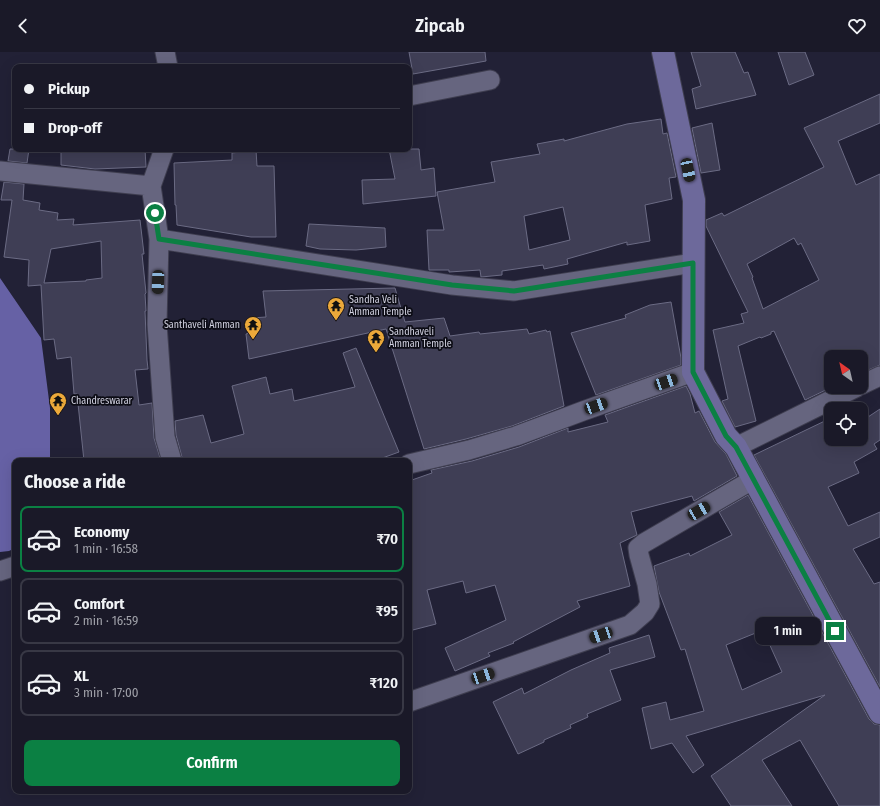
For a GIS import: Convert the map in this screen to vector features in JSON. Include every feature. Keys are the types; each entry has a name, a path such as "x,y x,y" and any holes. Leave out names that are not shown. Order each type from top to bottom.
{"main road":[{"path":"664,52 694,200 693,372 726,436 736,447 754,479 880,714"}],"street":[{"path":"165,52 167,64"},
{"path":"412,95 490,80"},
{"path":"163,152 150,186 159,239 157,324 165,437 171,458"},
{"path":"0,171 150,186"},
{"path":"159,239 452,285 514,291 693,263"},
{"path":"412,463 469,450 516,436 693,372"},
{"path":"868,382 880,376"},
{"path":"736,447 843,394"},
{"path":"412,701 630,625 645,612 650,604 647,584 638,548 644,543 754,479"},
{"path":"0,571 12,567"}],"shaded area":[{"path":"0,278 41,338 50,408 50,458 12,458 12,550 0,552"}],"building":[{"path":"409,52 485,52 486,61 413,74"},
{"path":"691,52 735,52 744,73 748,72 756,95 696,109 692,89 701,86"},
{"path":"778,52 805,52 814,75 789,85"},
{"path":"880,94 880,123 838,141 856,185 880,174 880,365 868,370 868,350 824,350 824,391 805,400 774,331 771,332 771,334 738,346 756,421 735,427 722,401 728,399 713,330 744,323 741,314 748,312 706,226 706,220 722,213 724,216 824,167 804,128","holes":["794,238 798,245 801,243 819,280 763,309 752,278 753,277 747,264"]},
{"path":"661,119 663,134 667,133 676,177 669,178 672,199 645,205 650,241 627,245 627,242 567,259 568,264 544,269 543,265 502,271 502,275 481,277 480,270 449,272 449,270 429,270 427,230 444,230 437,192 495,182 491,162 540,154 537,144 564,139 564,141 627,124","holes":["563,207 570,240 529,250 524,216"]},
{"path":"712,123 720,170 701,173 692,128"},
{"path":"10,149 12,149 12,152 29,152 27,163 8,161"},
{"path":"412,149 419,149 421,170 434,168 436,196 363,204 362,180 395,179 390,152 412,152"},
{"path":"61,152 145,152 146,167 95,169 61,165"},
{"path":"256,152 257,166 274,166 276,237 251,237 177,225 174,163 232,160 232,153"},
{"path":"4,182 24,184 23,200 40,203 39,210 58,213 57,220 74,219 73,225 140,220 144,254 142,254 146,293 145,311 148,369 135,370 139,405 152,403 154,438 160,458 84,458 77,394 74,394 71,357 57,359 54,339 44,340 41,285 28,286 29,260 4,257 12,200 1,200","holes":["101,241 102,278 44,283 51,249"]},
{"path":"309,224 385,228 386,247 356,250 320,249 306,246"},
{"path":"395,288 405,322 444,318 450,336 479,332 480,334 527,329 529,334 546,330 547,332 550,331 564,406 512,426 424,449 386,329 249,359 246,334 253,332 251,318 266,317 263,291"},
{"path":"671,302 681,365 596,395 571,333 626,318 625,315 650,305"},
{"path":"356,348 399,452 382,458 182,458 176,435 175,421 203,415 211,443 244,434 232,386 266,377 270,394 292,389 294,401 355,387 343,353"},
{"path":"686,386 690,394 695,413 699,411 715,442 726,454 737,476 694,501 692,496 631,512 637,535 620,543 630,586 577,601 580,607 513,642 514,643 488,653 490,656 455,671 445,648 506,620 495,585 466,593 463,581 427,590 436,624 412,630 412,480 432,473 431,470 472,461 519,447 568,428 568,432 608,422 605,415"},
{"path":"880,409 880,440 874,444 877,449 854,462 859,473 828,487 848,526 880,512 880,537 853,549 874,584 880,582 880,687 754,455 824,421 824,446 868,446 868,417"},
{"path":"748,495 869,719 874,724 880,725 880,806 839,806 800,740 762,760 792,806 731,806 711,776 825,695 686,736 704,765 693,773 672,743 651,749 642,708 666,702 670,720 704,711 685,649 681,650 659,592 654,566 689,553 690,556 732,535 719,512","holes":["763,630 782,672 742,690 726,645"]},
{"path":"649,635 655,657 610,670 621,700 587,714 588,717 570,725 571,728 518,754 493,702 522,688 524,694 571,670 610,653 609,648"}],"place":[{"name":"Sandha Veli Amman Temple","path":"336,321"},
{"name":"Santhaveli Amman","path":"253,340"},
{"name":"Sandhaveli Amman Temple","path":"376,353"},
{"name":"Chandreswarar","path":"58,416"}],"route":[{"path":"155,213 159,239 452,285 514,291 693,263 693,372 726,436 736,447 835,631"}]}
